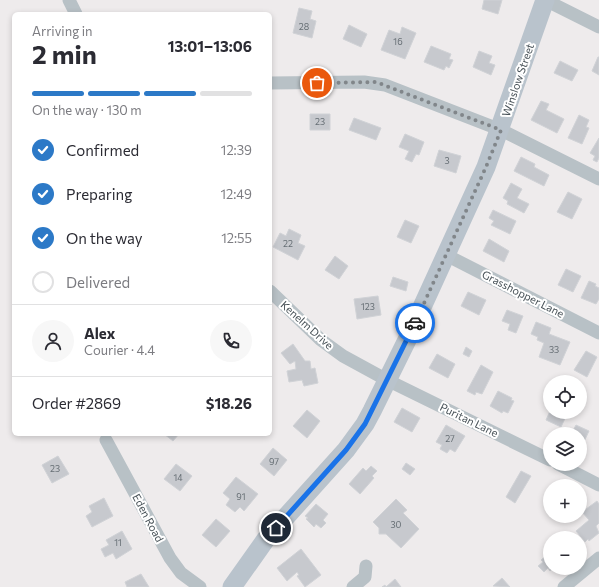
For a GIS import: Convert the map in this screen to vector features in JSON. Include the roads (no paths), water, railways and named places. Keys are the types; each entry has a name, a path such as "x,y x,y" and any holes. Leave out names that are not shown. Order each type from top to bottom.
{"street":[{"path":"69,0 75,12"},
{"path":"545,0 599,27"},
{"name":"Winslow Street","path":"232,587 266,539 346,450 365,424 446,255 486,167 501,130 545,0"},
{"path":"272,83 376,82 501,130 599,180"},
{"name":"Grasshopper Lane","path":"446,255 599,333"},
{"name":"Kenelm Drive","path":"272,293 332,349 387,380"},
{"name":"Puritan Lane","path":"387,380 543,457"},
{"name":"Eden Road","path":"106,440 170,558 181,572 200,587"},
{"path":"572,471 599,484"},
{"path":"564,587 599,558"},
{"path":"353,587 364,577 366,566"}]}
